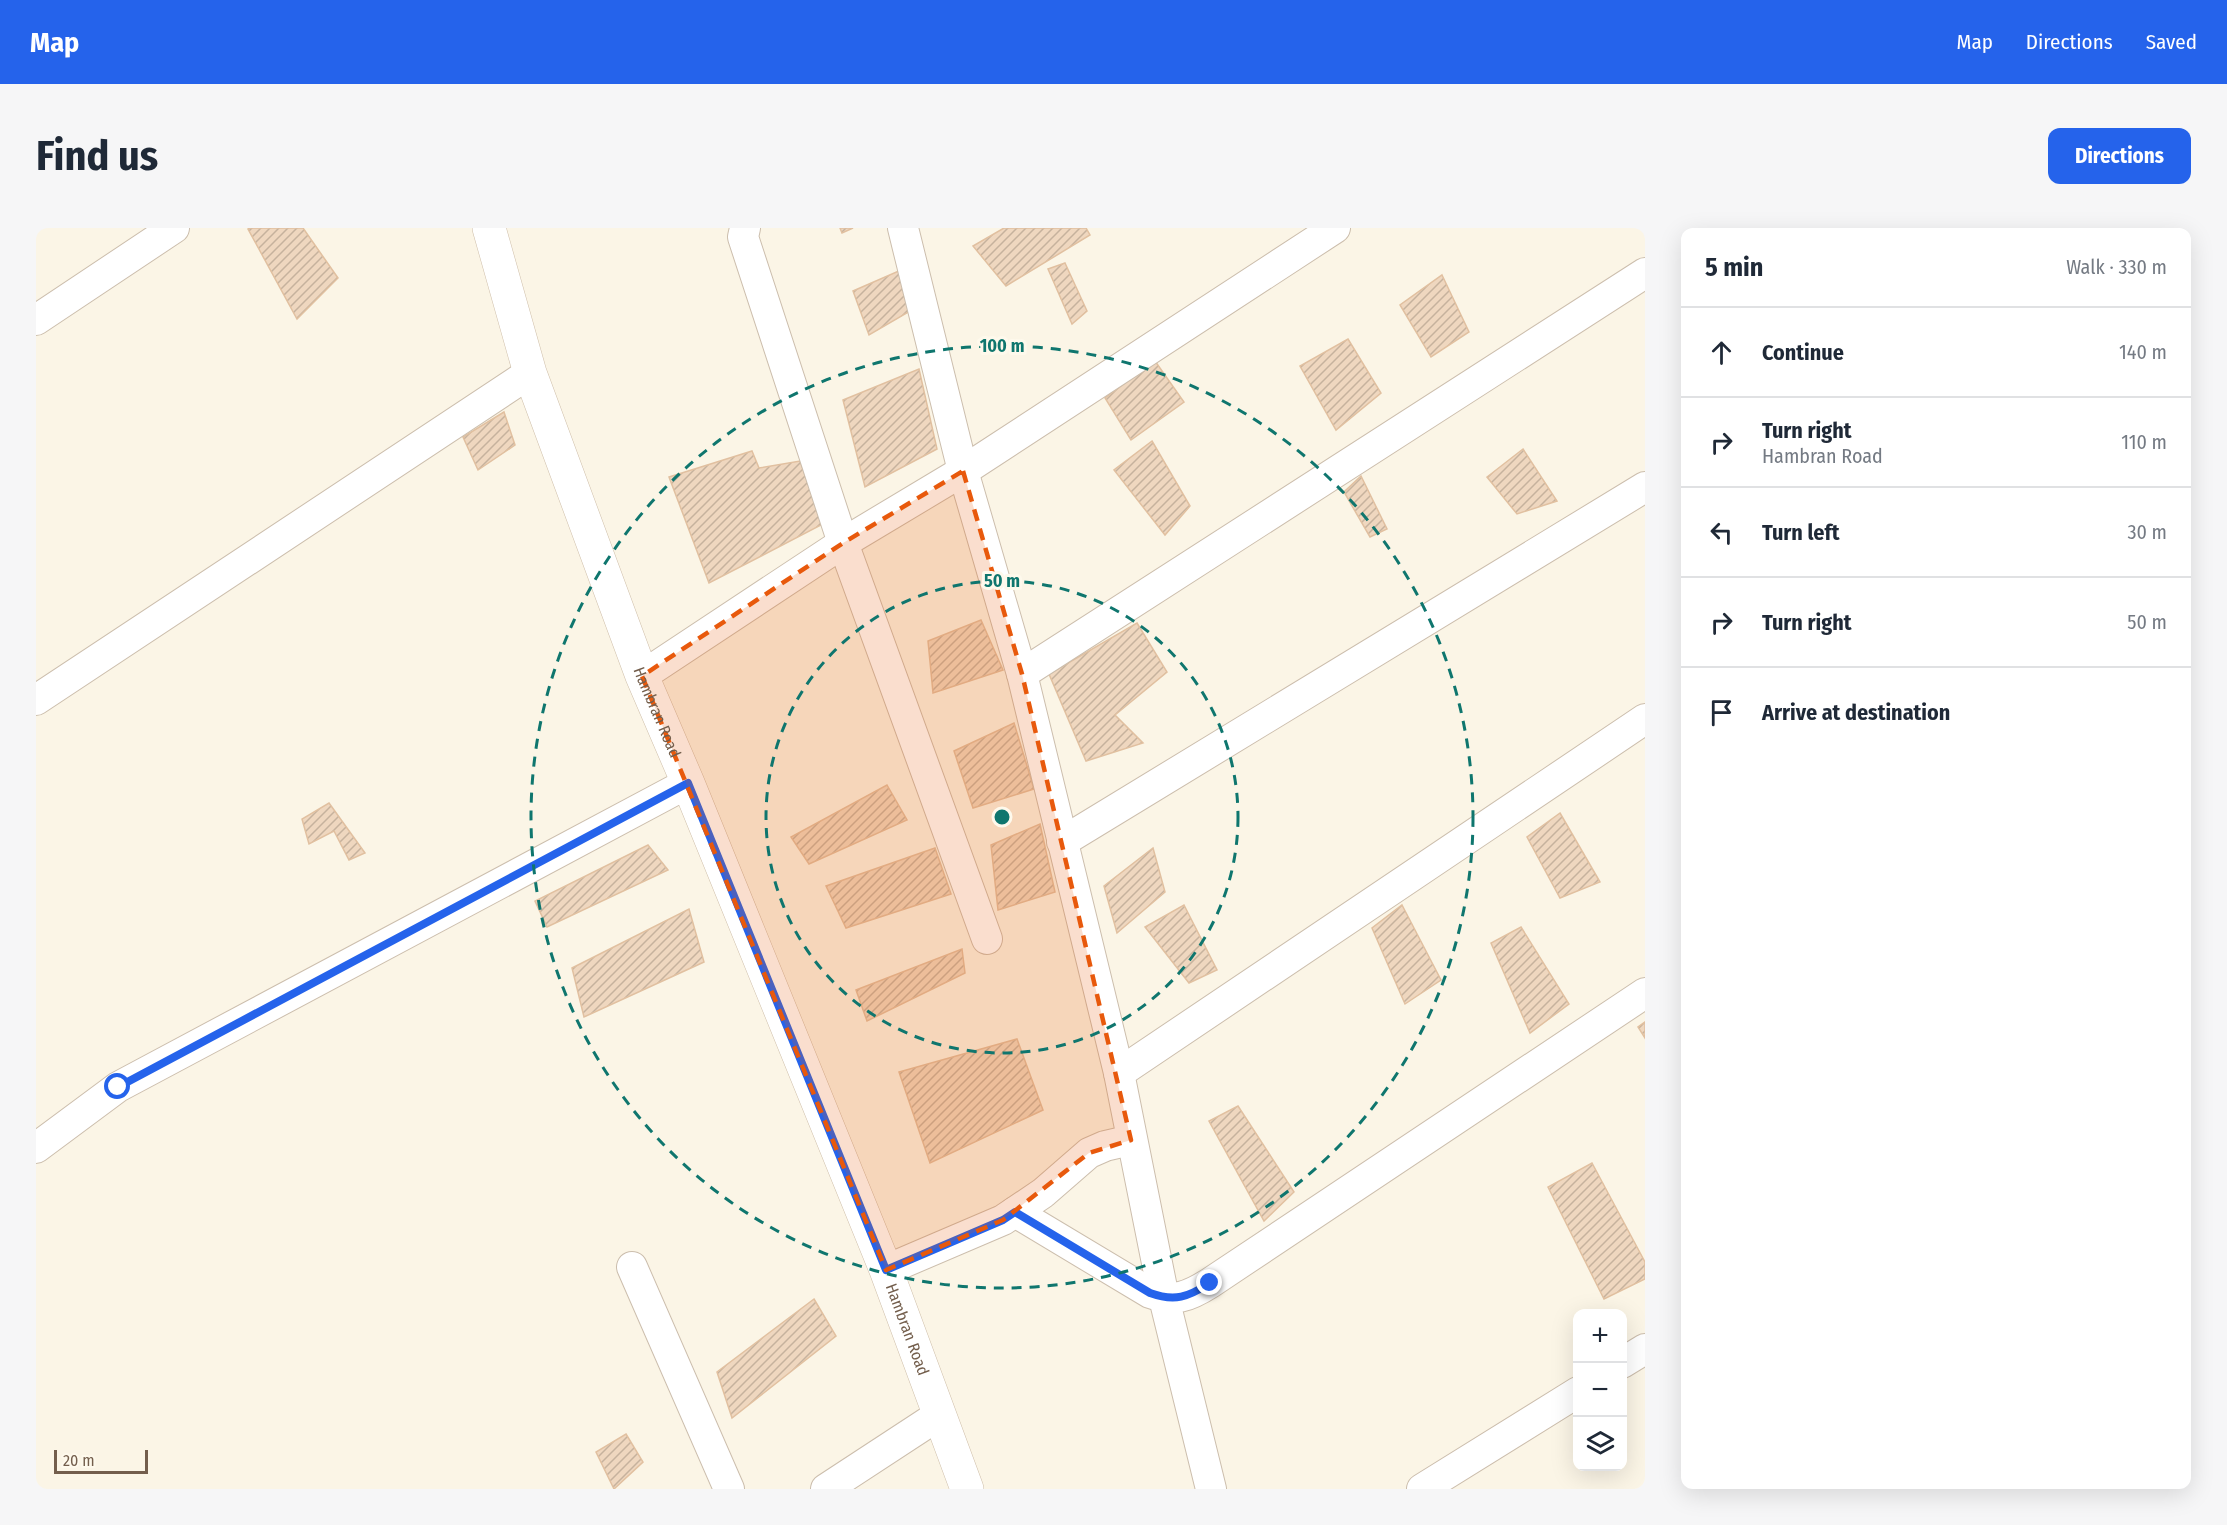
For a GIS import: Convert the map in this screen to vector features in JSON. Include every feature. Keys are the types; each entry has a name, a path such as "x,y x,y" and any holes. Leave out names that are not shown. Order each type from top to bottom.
{"main road":[{"name":"Hambran Road","path":"489,228 530,373 642,676 688,783 886,1270 967,1489"}],"street":[{"path":"36,320 174,228"},
{"path":"745,228 743,237 843,543 987,939"},
{"path":"903,228 963,471 1022,674 1119,1073 1164,1298 1211,1489"},
{"path":"642,676 843,543 963,471 1335,228"},
{"path":"1022,674 1645,273"},
{"path":"36,700 530,373"},
{"path":"1062,842 1645,487"},
{"path":"1119,1073 1645,719"},
{"path":"36,1148 118,1087 688,783"},
{"path":"1015,1212 1130,1282 1164,1298 1181,1298 1195,1292 1645,993"},
{"path":"886,1270 1003,1220 1043,1193 1089,1153 1105,1146 1131,1140"},
{"path":"632,1267 729,1489"},
{"path":"1627,1360 1645,1349"},
{"path":"1422,1489 1573,1395"},
{"path":"826,1489 939,1415"}],"highlighted area":[{"path":"963,471 1022,674 1131,1140 1089,1153 1003,1220 886,1270 642,676 843,543"}],"building":[{"path":"303,228 338,278 297,319 248,229"},
{"path":"840,228 853,228 842,233"},
{"path":"1004,228 1086,228 1090,235 1006,286 973,246"},
{"path":"1065,263 1087,311 1072,324 1048,269"},
{"path":"901,270 912,310 869,335 853,291"},
{"path":"1442,275 1469,332 1431,357 1400,305"},
{"path":"1348,339 1381,393 1336,430 1300,366"},
{"path":"1155,361 1184,402 1131,440 1105,398"},
{"path":"919,369 937,449 865,487 843,400"},
{"path":"504,412 515,445 478,470 463,437"},
{"path":"1152,441 1190,506 1165,535 1114,470"},
{"path":"1523,449 1557,501 1517,514 1487,477"},
{"path":"752,451 759,468 800,461 823,524 709,583 669,477"},
{"path":"1361,476 1387,529 1370,537 1344,492"},
{"path":"981,620 1003,670 933,693 928,641"},
{"path":"1137,623 1167,672 1115,715 1143,743 1086,761 1049,674"},
{"path":"1014,723 1034,789 973,808 954,751"},
{"path":"887,785 907,820 809,864 791,837"},
{"path":"329,803 365,853 349,860 334,831 309,844 302,819"},
{"path":"1560,813 1600,882 1560,898 1527,837"},
{"path":"1040,824 1055,892 998,910 991,845"},
{"path":"648,845 668,870 547,927 535,901"},
{"path":"935,848 951,894 846,928 826,886"},
{"path":"1153,848 1165,892 1117,933 1104,886"},
{"path":"1184,905 1217,970 1189,983 1145,927"},
{"path":"1402,905 1441,980 1405,1004 1372,928"},
{"path":"689,909 704,962 584,1017 572,968"},
{"path":"1521,927 1569,1004 1530,1033 1491,943"},
{"path":"962,949 965,973 867,1021 856,990"},
{"path":"1645,1022 1645,1038 1638,1027"},
{"path":"1017,1039 1043,1110 930,1163 899,1072"},
{"path":"1238,1106 1294,1192 1264,1221 1209,1121"},
{"path":"1592,1163 1645,1262 1645,1279 1604,1299 1548,1187"},
{"path":"814,1299 836,1336 732,1418 717,1372"},
{"path":"626,1434 643,1462 614,1489 596,1452"}],"route":[{"path":"118,1087 688,783 886,1270 1003,1220 1015,1212 1150,1293 1164,1298 1181,1298 1210,1283"}]}
